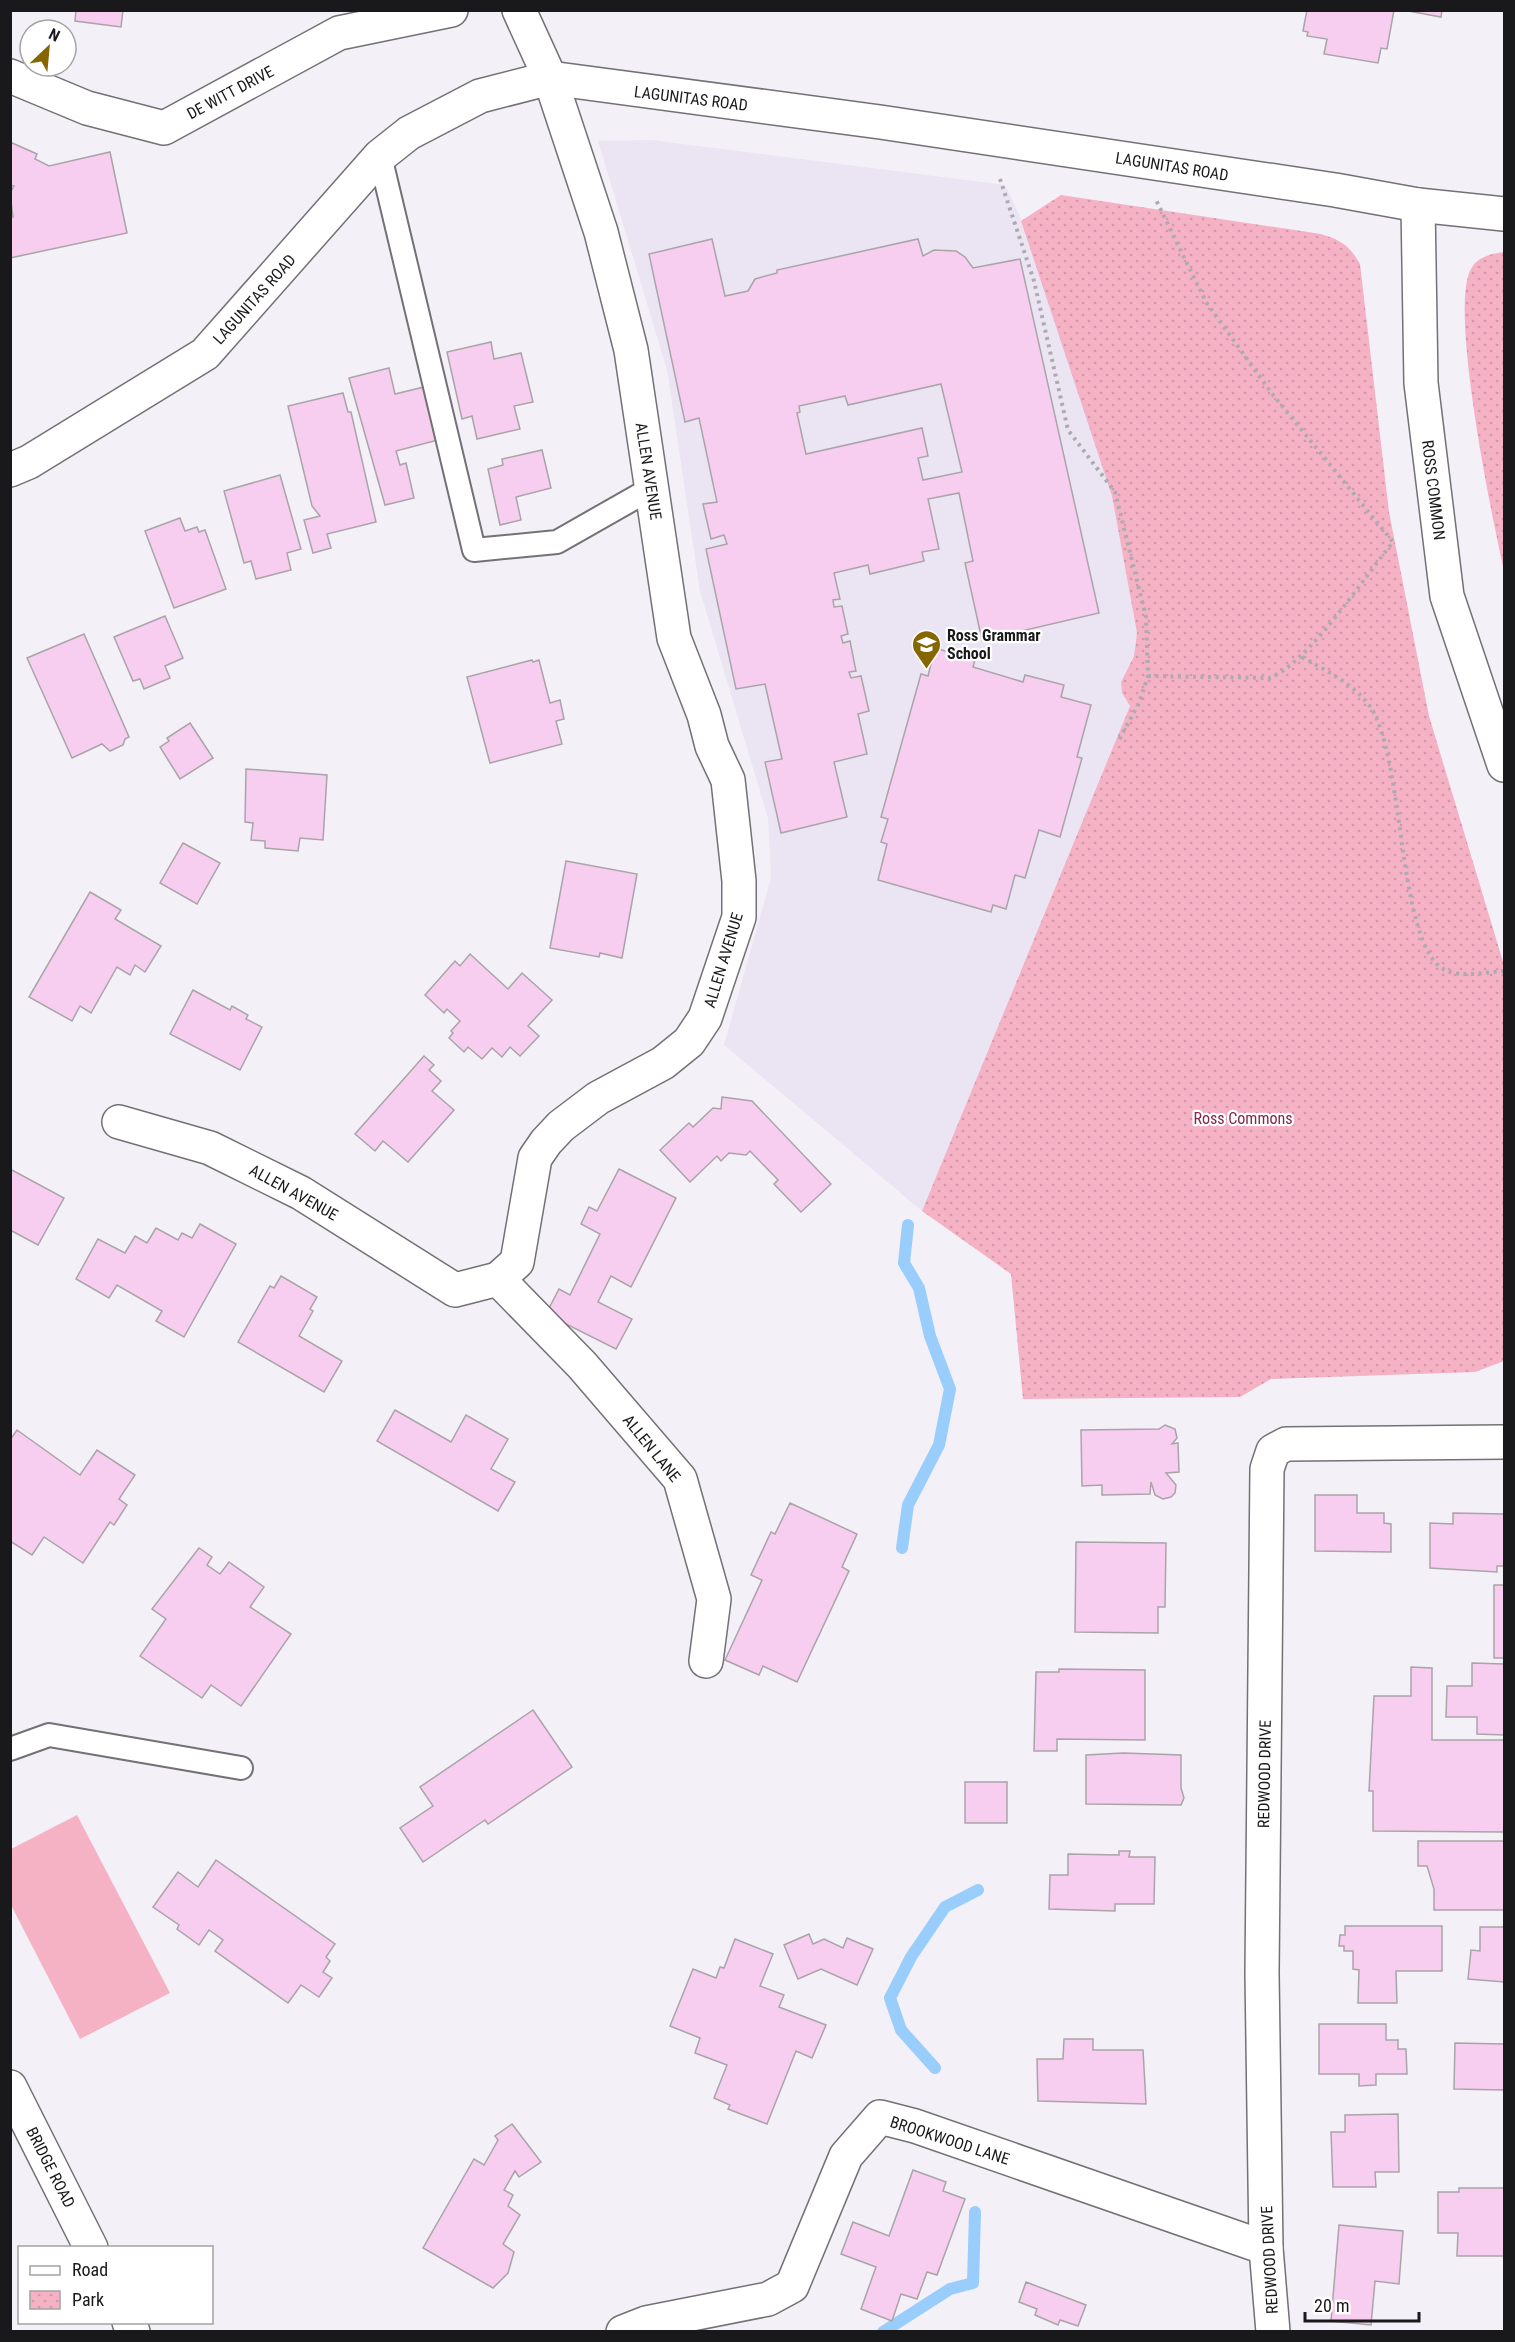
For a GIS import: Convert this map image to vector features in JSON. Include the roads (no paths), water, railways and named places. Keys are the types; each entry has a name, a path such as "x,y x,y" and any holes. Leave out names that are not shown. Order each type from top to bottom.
{"street":[{"name":"DE WITT DRIVE","path":"10,76 87,108 164,128 339,33 451,10"},
{"name":"ALLEN AVENUE","path":"119,1122 210,1148 291,1188 455,1290 498,1279 517,1262 535,1158 546,1142 598,1098 663,1063 689,1042 705,1018 739,917 740,881 728,780 712,746 704,715 674,638 631,350 601,232 550,78 519,10"},
{"name":"LAGUNITAS ROAD","path":"10,470 29,462 205,354 380,156 409,133 480,96 550,78 880,122 1418,205 1504,214"},
{"name":"ROSS COMMON","path":"1418,205 1421,383 1447,596 1504,765"},
{"name":"ALLEN LANE","path":"498,1279 582,1365 680,1479 714,1599 706,1661"},
{"name":"REDWOOD DRIVE","path":"1273,2331 1266,2248 1262,1973 1267,1469 1273,1451 1286,1444 1504,1442"},
{"name":"BRIDGE ROAD","path":"10,2087 90,2246"},
{"name":"BROOKWOOD LANE","path":"623,2331 646,2323 768,2299 792,2286 846,2156 880,2117 915,2126 1266,2248"}],"lane":[{"path":"380,156 474,550 557,542 652,488"},
{"path":"10,1749 49,1735 241,1768"}],"waterway":[{"path":"902,1548 908,1505 939,1445 950,1389 930,1336 919,1288 904,1263 908,1225"},
{"path":"935,2068 901,2030 890,1998 911,1957 945,1907 978,1890"},
{"path":"883,2332 950,2289 973,2283 975,2212"}],"place":[{"name":"Ross Grammar School","path":"926,670"}],"park label":[{"name":"Ross Commons","path":"1243,1118"}]}
